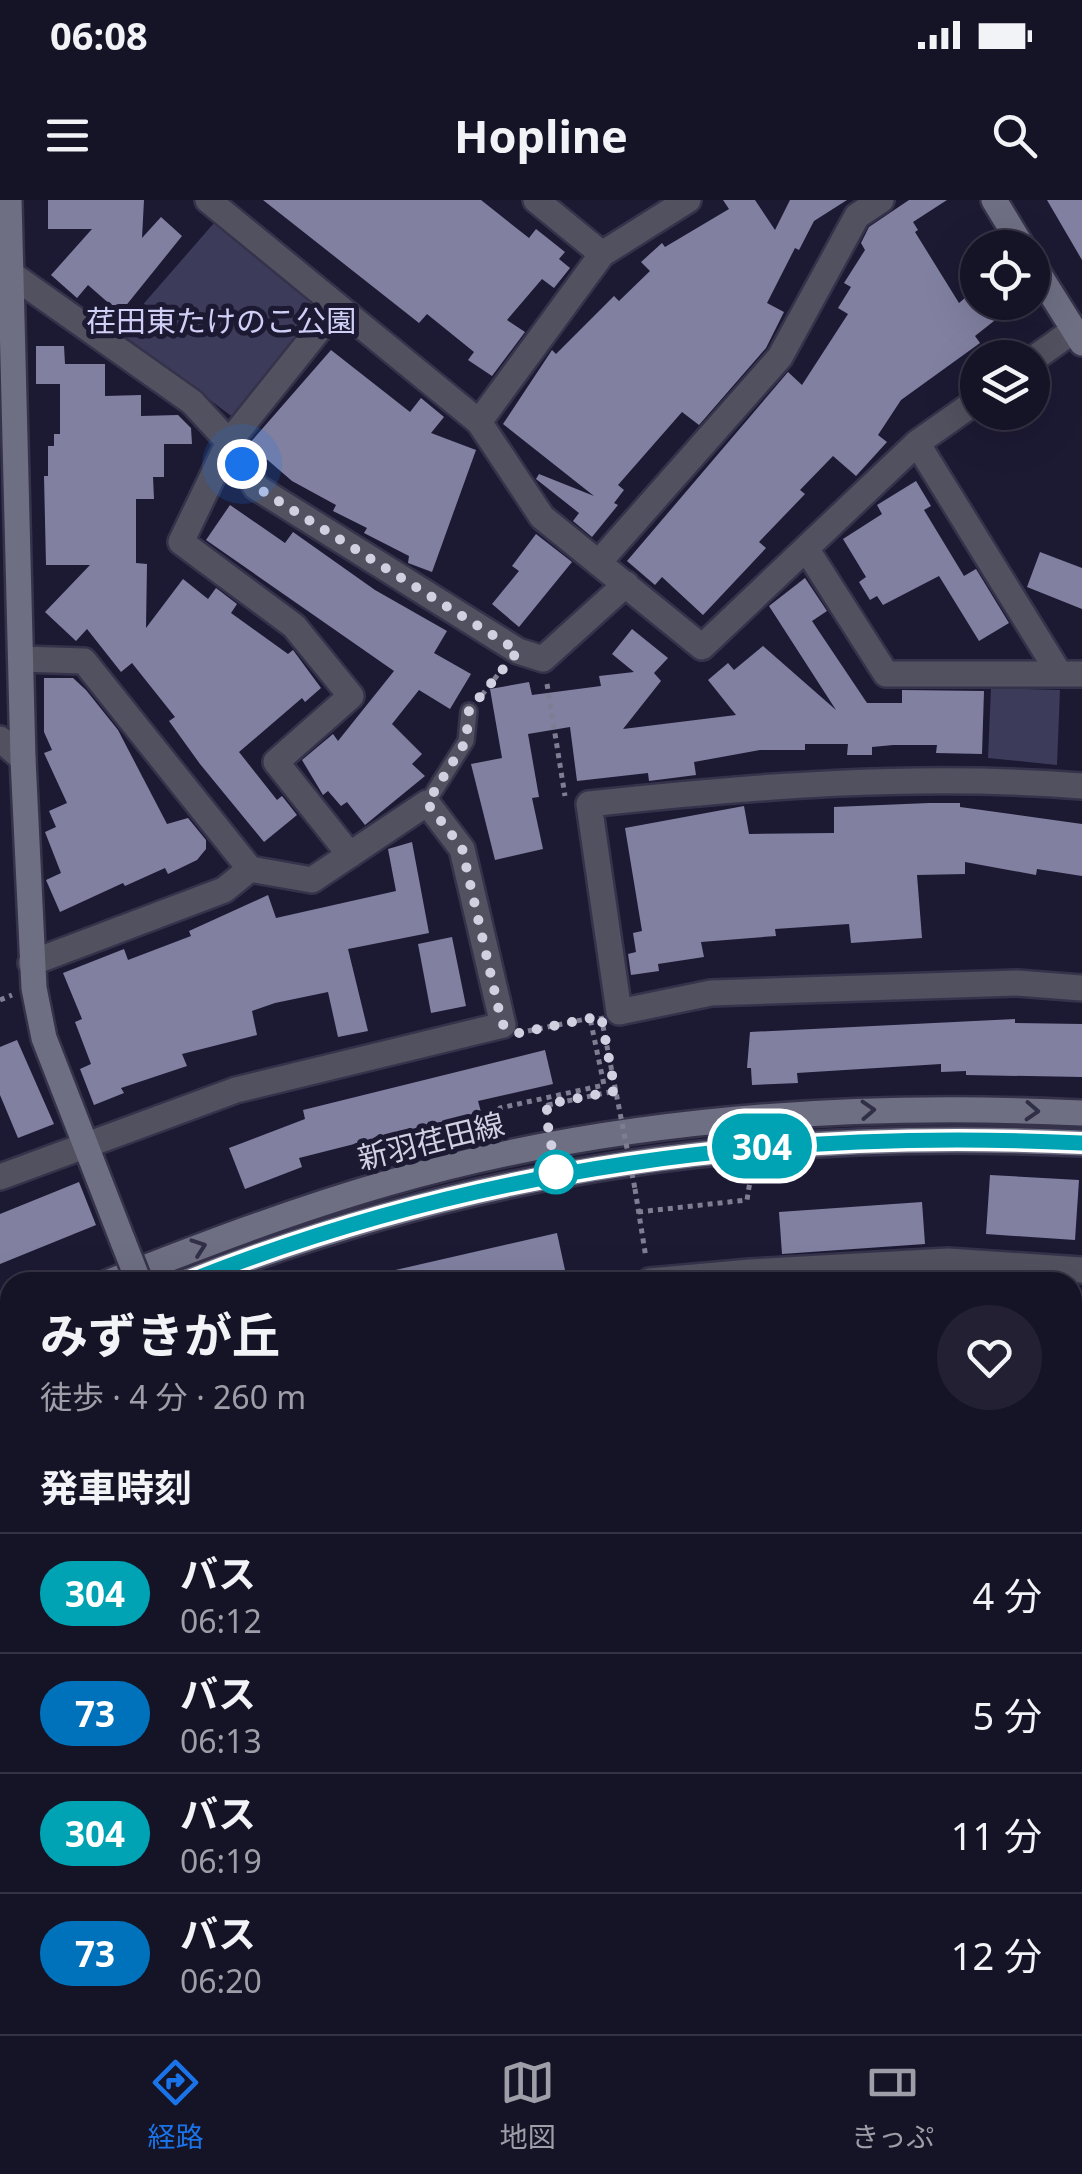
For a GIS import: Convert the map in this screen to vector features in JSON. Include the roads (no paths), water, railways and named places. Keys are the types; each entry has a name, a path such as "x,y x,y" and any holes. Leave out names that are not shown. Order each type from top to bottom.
{"street":[{"path":"8,200 22,759 32,963 44,1038 134,1272"},
{"path":"208,200 479,422 542,516 702,647 917,443 960,413"},
{"path":"536,200 602,254"},
{"path":"479,422 602,254 688,200"},
{"path":"600,561 780,357 857,216 881,200"},
{"path":"994,200 1012,230"},
{"path":"11,274 192,402 229,442 256,487 518,651 543,660 626,584"},
{"path":"1050,292 1078,337 1050,351"},
{"path":"337,307 229,442 181,542 294,626 351,696 276,762 350,854"},
{"path":"917,443 1070,673"},
{"path":"807,550 886,674 1070,673"},
{"path":"0,1177 236,1090 502,1024 462,848 427,803 312,880 250,869 84,660 21,659"},
{"path":"0,739 22,759"},
{"path":"1082,786 997,780 778,783 590,804 610,1014 711,993 1017,982 1082,988"},
{"path":"32,963 224,890 250,869"},
{"name":"新羽荏田線","path":"136,1272 389,1183 597,1137 747,1118 889,1109 1082,1113"},
{"name":"新羽荏田線","path":"215,1272 367,1220 563,1171 780,1144 899,1138 1082,1143"},
{"path":"817,1272 948,1262 1082,1270"}],"lane":[{"path":"427,803 466,741 469,710"}],"park label":[{"name":"荏田東たけのこ公園","path":"221,322"}]}
